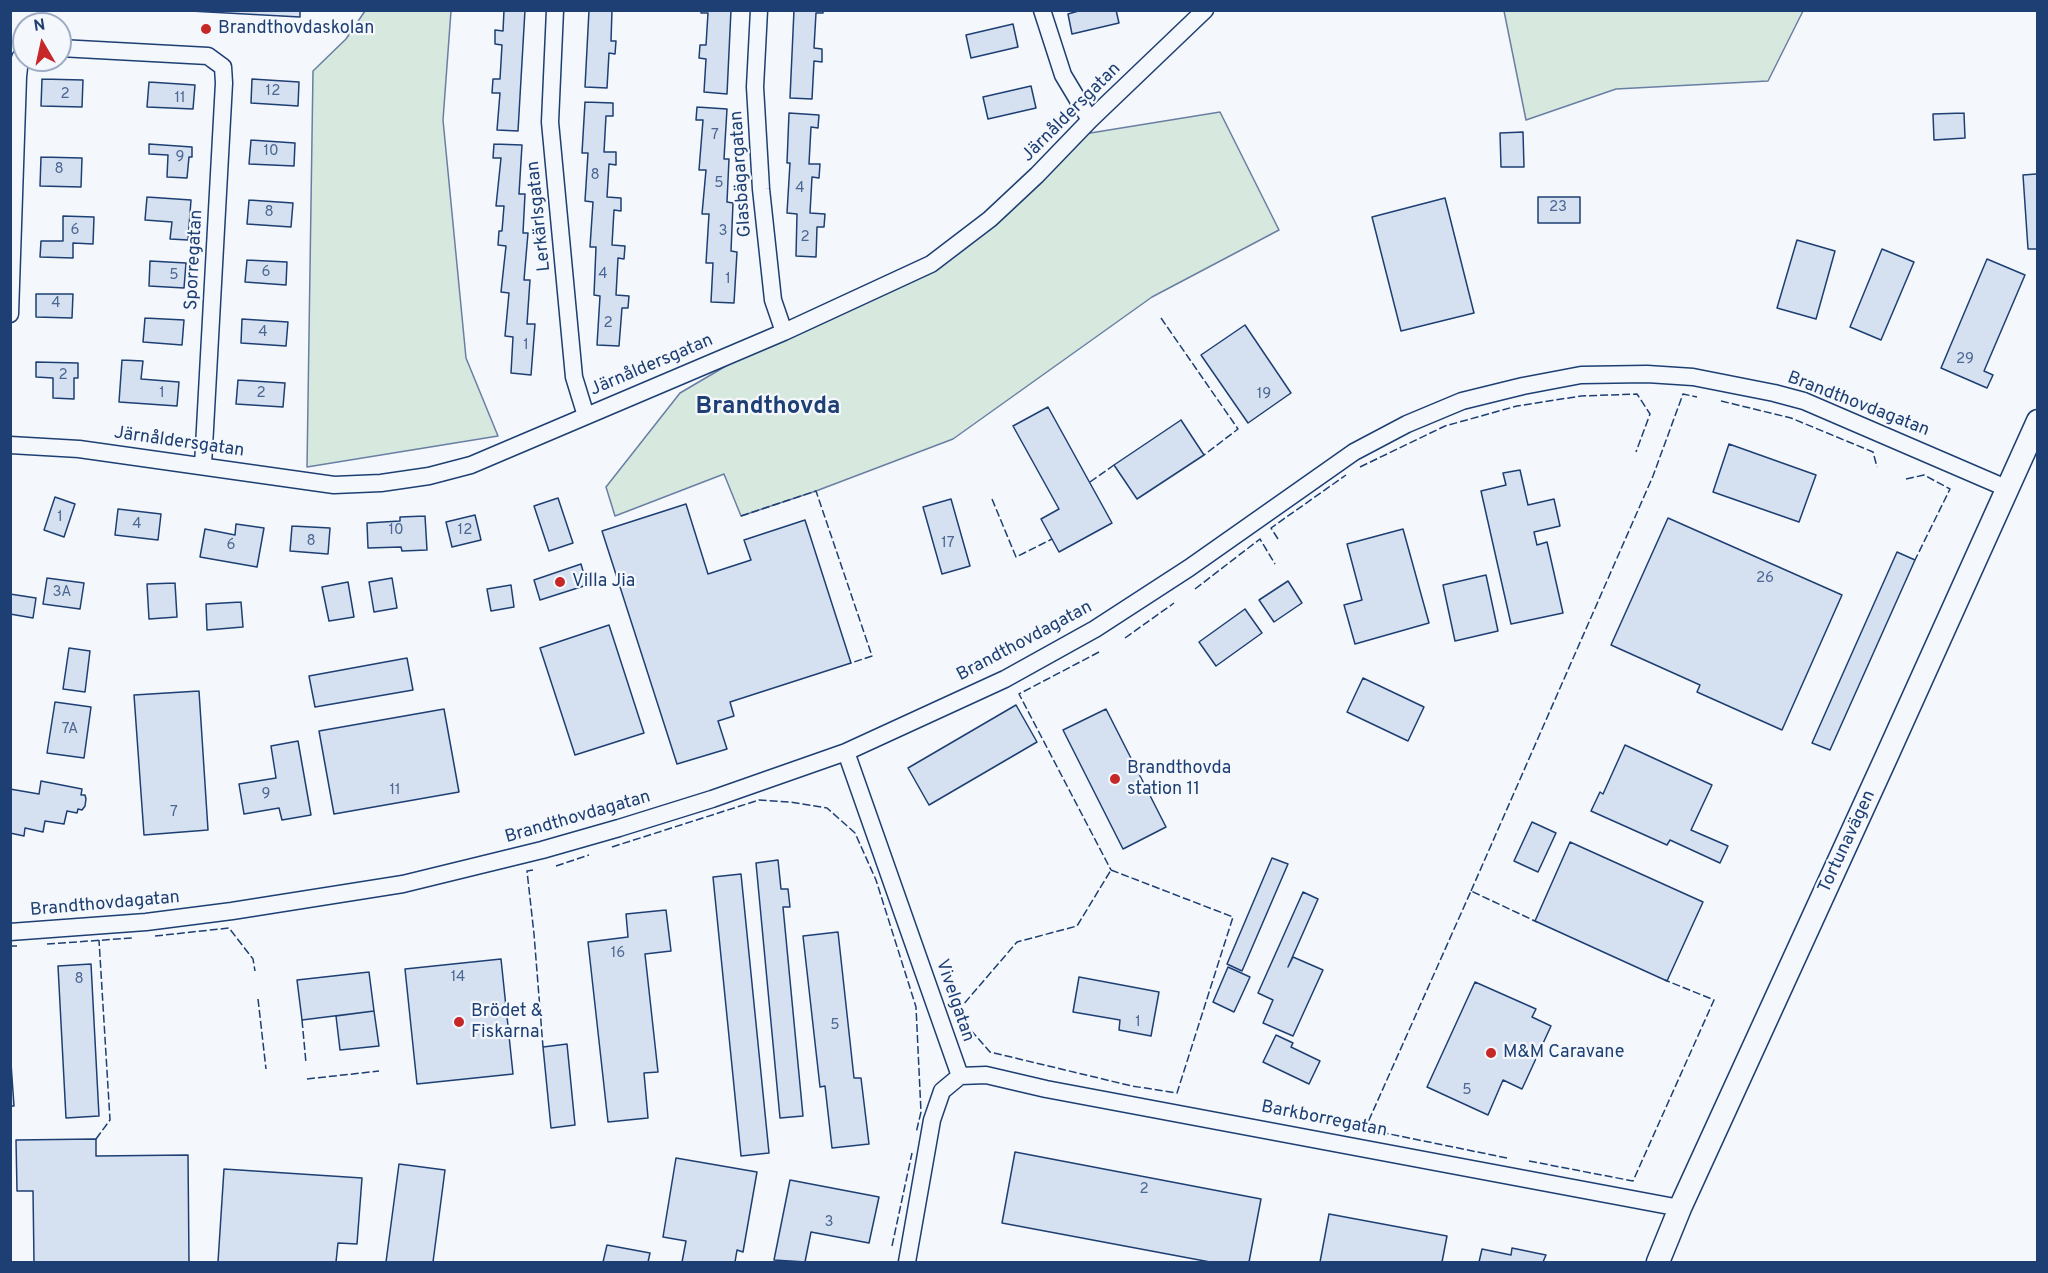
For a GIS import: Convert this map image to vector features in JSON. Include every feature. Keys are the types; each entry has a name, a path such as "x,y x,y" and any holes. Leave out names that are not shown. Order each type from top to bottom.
{"street":[{"name":"Lerkärlsgatan","path":"555,10 550,122 574,377 586,416"},
{"name":"Glasbägargatan","path":"759,10 755,87 761,189 773,300 784,332"},
{"path":"1042,10 1063,75 1090,120"},
{"name":"Järnåldersgatan","path":"10,445 79,449 334,485 381,483 429,476 471,465 784,332 891,284 940,258 990,219 1205,10"},
{"name":"Sporregatan","path":"72,49 208,56 223,68 203,465"},
{"path":"10,314 19,72"},
{"name":"Brandthovdagatan","path":"10,933 146,922 232,912 397,885 611,831 712,799 846,752 1005,679 1095,629 1189,568 1354,452 1407,424 1462,401 1507,390 1581,375 1647,374 1693,377 1804,401 2006,488"},
{"name":"Tortunavägen","path":"1658,1263 1680,1208 2037,421"},
{"name":"Vivelgatan","path":"846,752 960,1076"},
{"name":"Barkborregatan","path":"960,1076 986,1075 1046,1089 1680,1208"},
{"path":"907,1263 932,1120 942,1091 960,1076"}],"shaded area":[{"path":"1504,10 1803,11 1768,81 1616,89 1526,120"},
{"path":"365,11 451,11 443,120 466,358 498,436 307,467 313,71 346,39"},
{"path":"1220,112 1279,230 1152,297 953,439 816,491 741,516 724,474 615,516 606,487 680,393 777,336 940,258 1078,135"}],"building":[{"path":"172,10 300,10 300,17"},
{"path":"504,10 525,10 518,131 497,130 500,93 492,93 493,79 500,79 502,45 495,44 495,30 503,31"},
{"path":"589,10 612,10 611,41 616,41 615,54 609,53 607,88 585,87"},
{"path":"701,10 731,10 727,94 704,92 706,59 699,58 700,45 706,45 708,13 701,13"},
{"path":"794,10 823,10 823,13 816,13 814,48 822,49 822,62 814,61 812,99 790,98"},
{"path":"1082,10 1116,10 1119,23 1072,34 1068,14"},
{"path":"1013,24 1018,47 971,58 966,35"},
{"path":"42,79 83,80 82,107 41,106"},
{"path":"252,79 299,82 298,106 251,103"},
{"path":"149,82 195,85 193,109 147,107"},
{"path":"1031,86 1036,108 988,119 983,97"},
{"path":"585,102 613,103 613,116 606,116 604,152 616,152 616,165 609,164 607,197 621,198 621,211 614,210 612,245 625,246 624,259 618,258 616,295 629,296 628,308 622,308 619,346 597,345 600,296 594,295 596,247 590,247 593,202 585,201 588,153 582,153"},
{"path":"697,107 727,109 724,159 729,159 727,202 733,203 731,251 737,252 734,303 711,302 713,263 706,263 709,214 702,214 706,170 699,170 703,120 696,120"},
{"path":"789,113 819,115 818,128 811,127 809,164 820,164 819,178 812,177 810,213 825,214 824,227 817,227 816,257 796,256 797,214 787,213 790,163 787,163"},
{"path":"1964,113 1965,138 1934,140 1933,114"},
{"path":"1523,132 1524,167 1501,167 1500,133"},
{"path":"251,140 295,143 294,166 249,164"},
{"path":"149,144 192,147 187,178 167,177 168,155 149,154"},
{"path":"494,144 522,145 519,194 525,194 523,233 528,233 524,280 530,280 527,324 535,324 531,375 511,373 513,337 505,336 509,293 501,292 506,246 498,245 499,231 502,231 504,206 496,206 501,158 493,158"},
{"path":"41,157 82,158 81,187 40,186"},
{"path":"2038,174 2038,249 2028,249 2023,175"},
{"path":"147,197 191,200 188,240 170,239 172,222 145,220"},
{"path":"1538,197 1580,197 1580,223 1538,223"},
{"path":"1445,198 1474,313 1401,331 1372,217"},
{"path":"249,200 293,203 291,227 247,224"},
{"path":"63,216 94,217 93,244 73,243 73,258 40,257 41,241 63,241"},
{"path":"1797,240 1835,251 1816,319 1777,308"},
{"path":"1882,249 1914,262 1881,340 1850,327"},
{"path":"1987,259 2025,275 1984,371 1993,375 1987,388 1941,368"},
{"path":"247,260 287,262 286,285 245,282"},
{"path":"150,261 186,263 184,288 149,286"},
{"path":"36,294 73,294 72,318 36,317"},
{"path":"145,318 184,320 182,345 143,342"},
{"path":"242,319 288,322 286,346 241,343"},
{"path":"1245,325 1291,393 1248,423 1201,355"},
{"path":"122,360 143,361 141,379 179,382 177,406 119,402"},
{"path":"36,362 78,363 78,378 74,378 74,399 53,398 53,378 36,377"},
{"path":"238,380 285,383 283,407 236,404"},
{"path":"1048,407 1112,523 1059,552 1041,519 1059,509 1013,426"},
{"path":"1181,420 1204,455 1137,499 1114,465"},
{"path":"1729,444 1816,475 1799,522 1713,492"},
{"path":"1520,470 1528,505 1554,499 1560,526 1534,532 1537,545 1547,542 1563,613 1511,624 1481,491 1506,485 1503,473"},
{"path":"55,497 75,504 64,537 44,530"},
{"path":"558,498 573,543 549,551 534,506"},
{"path":"951,499 970,566 942,574 923,507"},
{"path":"686,504 708,574 751,560 744,540 805,520 851,663 730,702 734,716 718,721 727,749 677,764 602,531"},
{"path":"118,509 161,514 158,540 115,535"},
{"path":"475,515 481,540 452,547 446,522"},
{"path":"425,516 427,550 402,551 401,547 368,548 367,523 400,521 400,517"},
{"path":"1668,518 1842,595 1782,730 1697,692 1700,685 1611,645"},
{"path":"236,524 264,528 257,567 200,557 205,529 235,535"},
{"path":"292,526 330,528 328,554 290,551"},
{"path":"1403,529 1429,623 1355,644 1344,605 1362,600 1347,544"},
{"path":"1897,552 1915,560 1830,750 1812,743"},
{"name":"Villa Jia","path":"581,564 587,585 540,600 534,580"},
{"path":"1486,575 1498,631 1455,641 1443,585"},
{"path":"47,578 84,583 80,609 43,604"},
{"path":"392,578 397,608 374,612 369,582"},
{"path":"1288,581 1302,603 1274,622 1259,600"},
{"path":"348,582 354,617 329,621 322,587"},
{"path":"175,583 177,617 149,619 147,584"},
{"path":"511,585 514,607 491,611 487,589"},
{"path":"10,594 36,598 33,618 10,614"},
{"path":"241,602 243,627 207,630 206,604"},
{"path":"1245,609 1262,633 1216,666 1199,642"},
{"path":"609,625 644,733 575,755 540,648"},
{"path":"69,648 90,651 85,692 63,689"},
{"path":"407,658 413,690 315,707 309,676"},
{"path":"1363,678 1424,707 1408,741 1347,712"},
{"path":"199,691 208,830 144,835 134,695"},
{"path":"55,702 91,707 84,758 47,753"},
{"path":"1016,705 1037,742 929,805 908,768"},
{"path":"444,709 459,792 334,814 319,731"},
{"name":"Brandthovda station 11","path":"1106,709 1166,827 1123,849 1063,730"},
{"path":"298,741 311,815 282,820 279,808 244,814 239,784 276,778 271,746"},
{"path":"1625,745 1712,785 1691,830 1728,846 1720,863 1670,840 1667,845 1591,811 1600,792 1603,794"},
{"path":"41,781 82,789 81,795 85,795 86,799 85,806 82,810 78,809 77,813 67,811 64,824 45,821 43,832 25,828 24,836 10,833 10,789 39,794"},
{"path":"1532,822 1556,833 1538,872 1514,861"},
{"path":"1570,842 1703,902 1667,981 1535,921"},
{"path":"1272,858 1288,864 1242,971 1227,964"},
{"path":"778,860 781,889 788,889 790,907 783,907 803,1116 780,1118 756,863"},
{"path":"741,874 769,1153 741,1156 713,877"},
{"path":"1303,892 1318,899 1288,967 1293,957 1323,970 1293,1036 1263,1023 1273,1000 1258,993"},
{"path":"666,910 671,951 645,954 658,1072 644,1073 648,1118 608,1122 588,942 628,937 626,914"},
{"path":"838,932 854,1078 861,1078 869,1144 832,1148 825,1086 820,1087 803,936"},
{"name":"Brödet & Fiskarna","path":"501,959 513,1074 417,1084 405,969"},
{"path":"91,964 99,1116 66,1118 58,966"},
{"path":"1228,967 1250,977 1234,1012 1213,1002"},
{"path":"369,972 374,1011 302,1020 297,980"},
{"path":"1079,977 1159,992 1151,1036 1119,1030 1120,1020 1073,1012"},
{"name":"M&M Caravane","path":"1475,982 1536,1009 1532,1017 1551,1026 1522,1089 1503,1080 1488,1115 1427,1087"},
{"path":"374,1011 379,1046 340,1050 336,1016"},
{"path":"1276,1035 1293,1043 1291,1047 1320,1061 1309,1084 1263,1062"},
{"path":"567,1044 575,1125 551,1128 543,1047"},
{"path":"10,1049 14,1106 10,1106"},
{"path":"96,1139 96,1156 188,1155 189,1262 34,1262 33,1191 17,1191 16,1140"},
{"path":"1015,1152 1261,1199 1249,1262 1210,1262 1002,1223"},
{"path":"676,1158 757,1172 743,1252 737,1250 735,1262 682,1262 686,1241 663,1237"},
{"path":"399,1164 445,1170 433,1262 386,1262"},
{"path":"224,1169 362,1178 357,1244 338,1243 336,1262 218,1262"},
{"path":"790,1180 879,1197 869,1243 811,1232 805,1262 774,1260"},
{"path":"1329,1214 1447,1236 1442,1262 1320,1262"},
{"path":"607,1245 650,1253 648,1262 603,1262"},
{"path":"1512,1248 1546,1255 1543,1262 1479,1262 1482,1249 1511,1255"}],"fence":[{"path":"1161,318 1238,429 1204,455"},
{"path":"1360,467 1445,426 1517,406 1581,396 1637,394 1650,414 1636,452"},
{"path":"1471,891 1653,476 1683,394 1697,397"},
{"path":"1721,401 1791,418 1873,452 1877,467"},
{"path":"1090,482 1114,465"},
{"path":"1278,539 1271,528 1346,475"},
{"path":"1906,479 1924,475 1950,489 1915,560"},
{"path":"741,516 816,491 872,656 851,663"},
{"path":"992,499 1016,557 1052,539"},
{"path":"1195,589 1260,539 1275,564"},
{"path":"1125,638 1174,603"},
{"path":"1099,652 1019,694 1111,870"},
{"path":"612,847 759,800 827,808 855,833 876,880 916,1007 921,1112 916,1133"},
{"path":"556,866 589,855"},
{"path":"533,870 527,871 543,1047"},
{"path":"1111,870 1233,917 1177,1093 1132,1086 990,1052 956,1013 1017,942 1077,926 1111,870"},
{"path":"1507,1158 1365,1129 1471,891 1537,922"},
{"path":"155,936 229,928 253,959 255,971"},
{"path":"47,944 132,938"},
{"path":"96,1139 110,1120 99,940"},
{"path":"10,946 17,946"},
{"path":"1529,1161 1633,1181 1714,1000 1665,980"},
{"path":"258,999 266,1069"},
{"path":"302,1020 306,1063"},
{"path":"307,1079 379,1071"},
{"path":"892,1246 912,1153"}],"place":[{"name":"Brandthovdaskolan","path":"206,29"},
{"name":"Villa Jia","path":"560,582"},
{"name":"Brandthovda station 11","path":"1115,779"},
{"name":"Brödet & Fiskarna","path":"459,1022"},
{"name":"M&M Caravane","path":"1491,1053"}],"district":[{"name":"Brandthovda","path":"768,408"}]}
